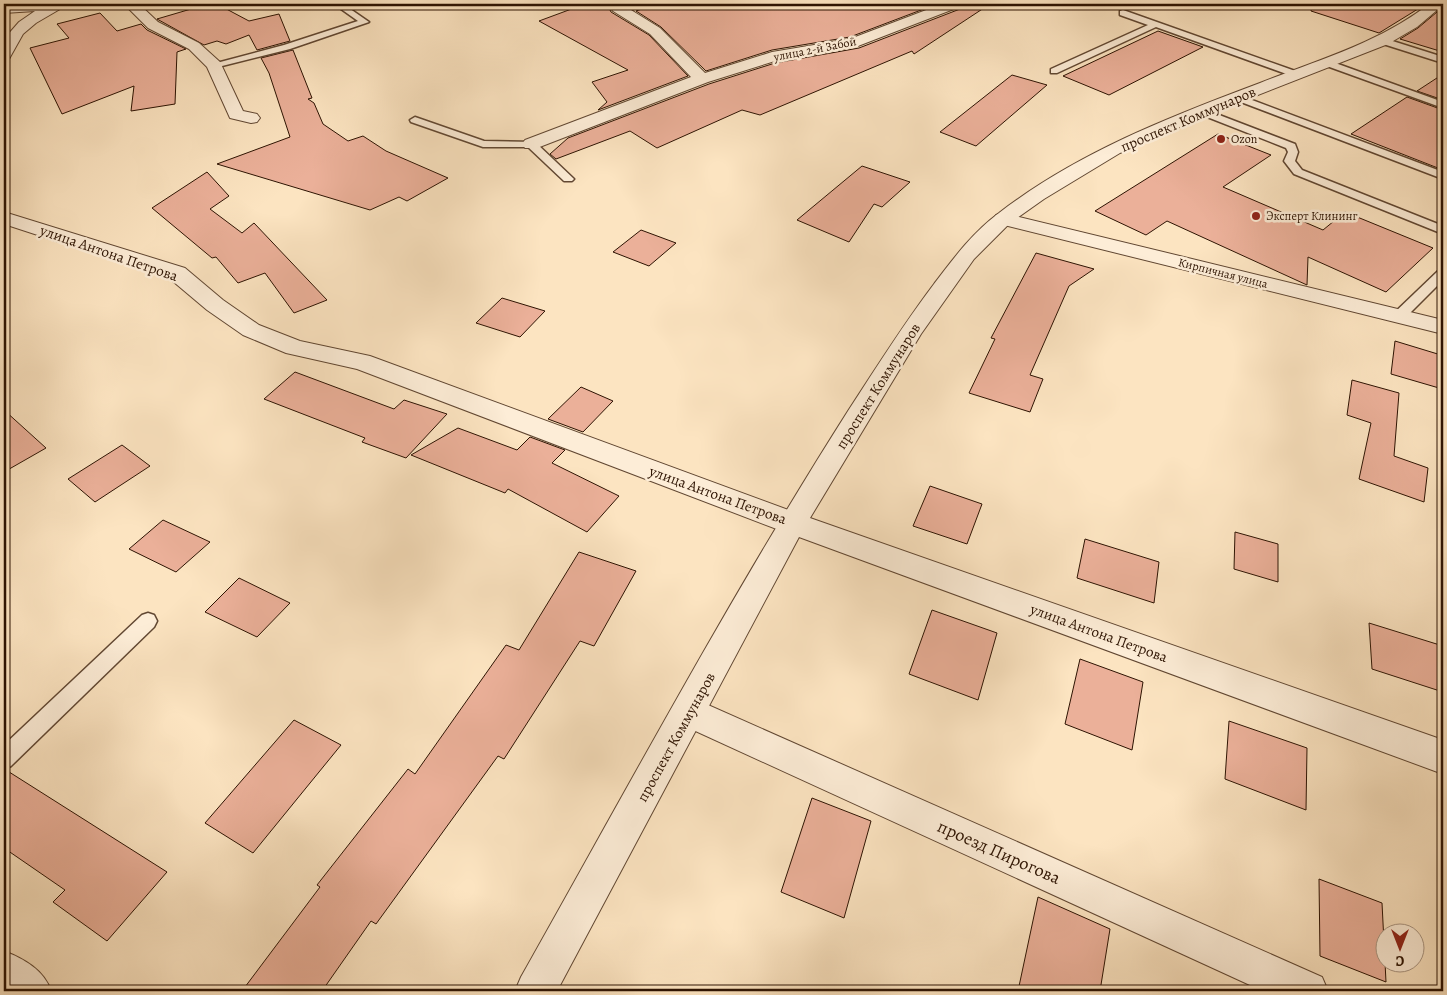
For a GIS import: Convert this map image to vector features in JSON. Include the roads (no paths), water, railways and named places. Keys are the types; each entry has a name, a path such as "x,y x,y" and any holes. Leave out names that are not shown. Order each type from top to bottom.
{"street":[{"path":"131,4 153,25 194,46 214,65 236,114 251,118"},
{"path":"612,6 637,4"},
{"name":"улица 2-й Забой","path":"531,144 702,79 772,58 853,43 954,4"},
{"name":"проспект Коммунаров","path":"535,991 690,712 792,523 911,331 967,254 1003,219 1037,195 1114,149 1200,111 1384,41 1412,24 1437,4"},
{"path":"4,9 60,5"},
{"path":"4,56 7,44 26,22 60,5"},
{"path":"612,6 655,31 702,79"},
{"name":"улица Антона Петрова","path":"4,218 177,273 215,305 251,330 294,348 362,362 792,523 1443,757"},
{"name":"Кирпичная улица","path":"1003,219 1443,327"},
{"name":"проезд Пирогова","path":"690,712 1308,991"},
{"path":"4,971 31,991"}],"lane":[{"path":"214,65 287,47 364,22 338,4"},
{"path":"1123,13 1295,74"},
{"path":"1054,71 1156,24"},
{"path":"1384,41 1443,60"},
{"path":"1327,63 1443,105"},
{"path":"1236,97 1443,176"},
{"path":"1200,111 1291,146 1294,152 1289,161 1298,172 1443,230"},
{"path":"415,120 483,144 531,144 568,179"},
{"path":"1398,317 1443,273"},
{"path":"4,759 148,621"}],"place":[{"name":"Ozon","path":"1221,139"},
{"name":"Эксперт Клининг","path":"1256,216"}]}
